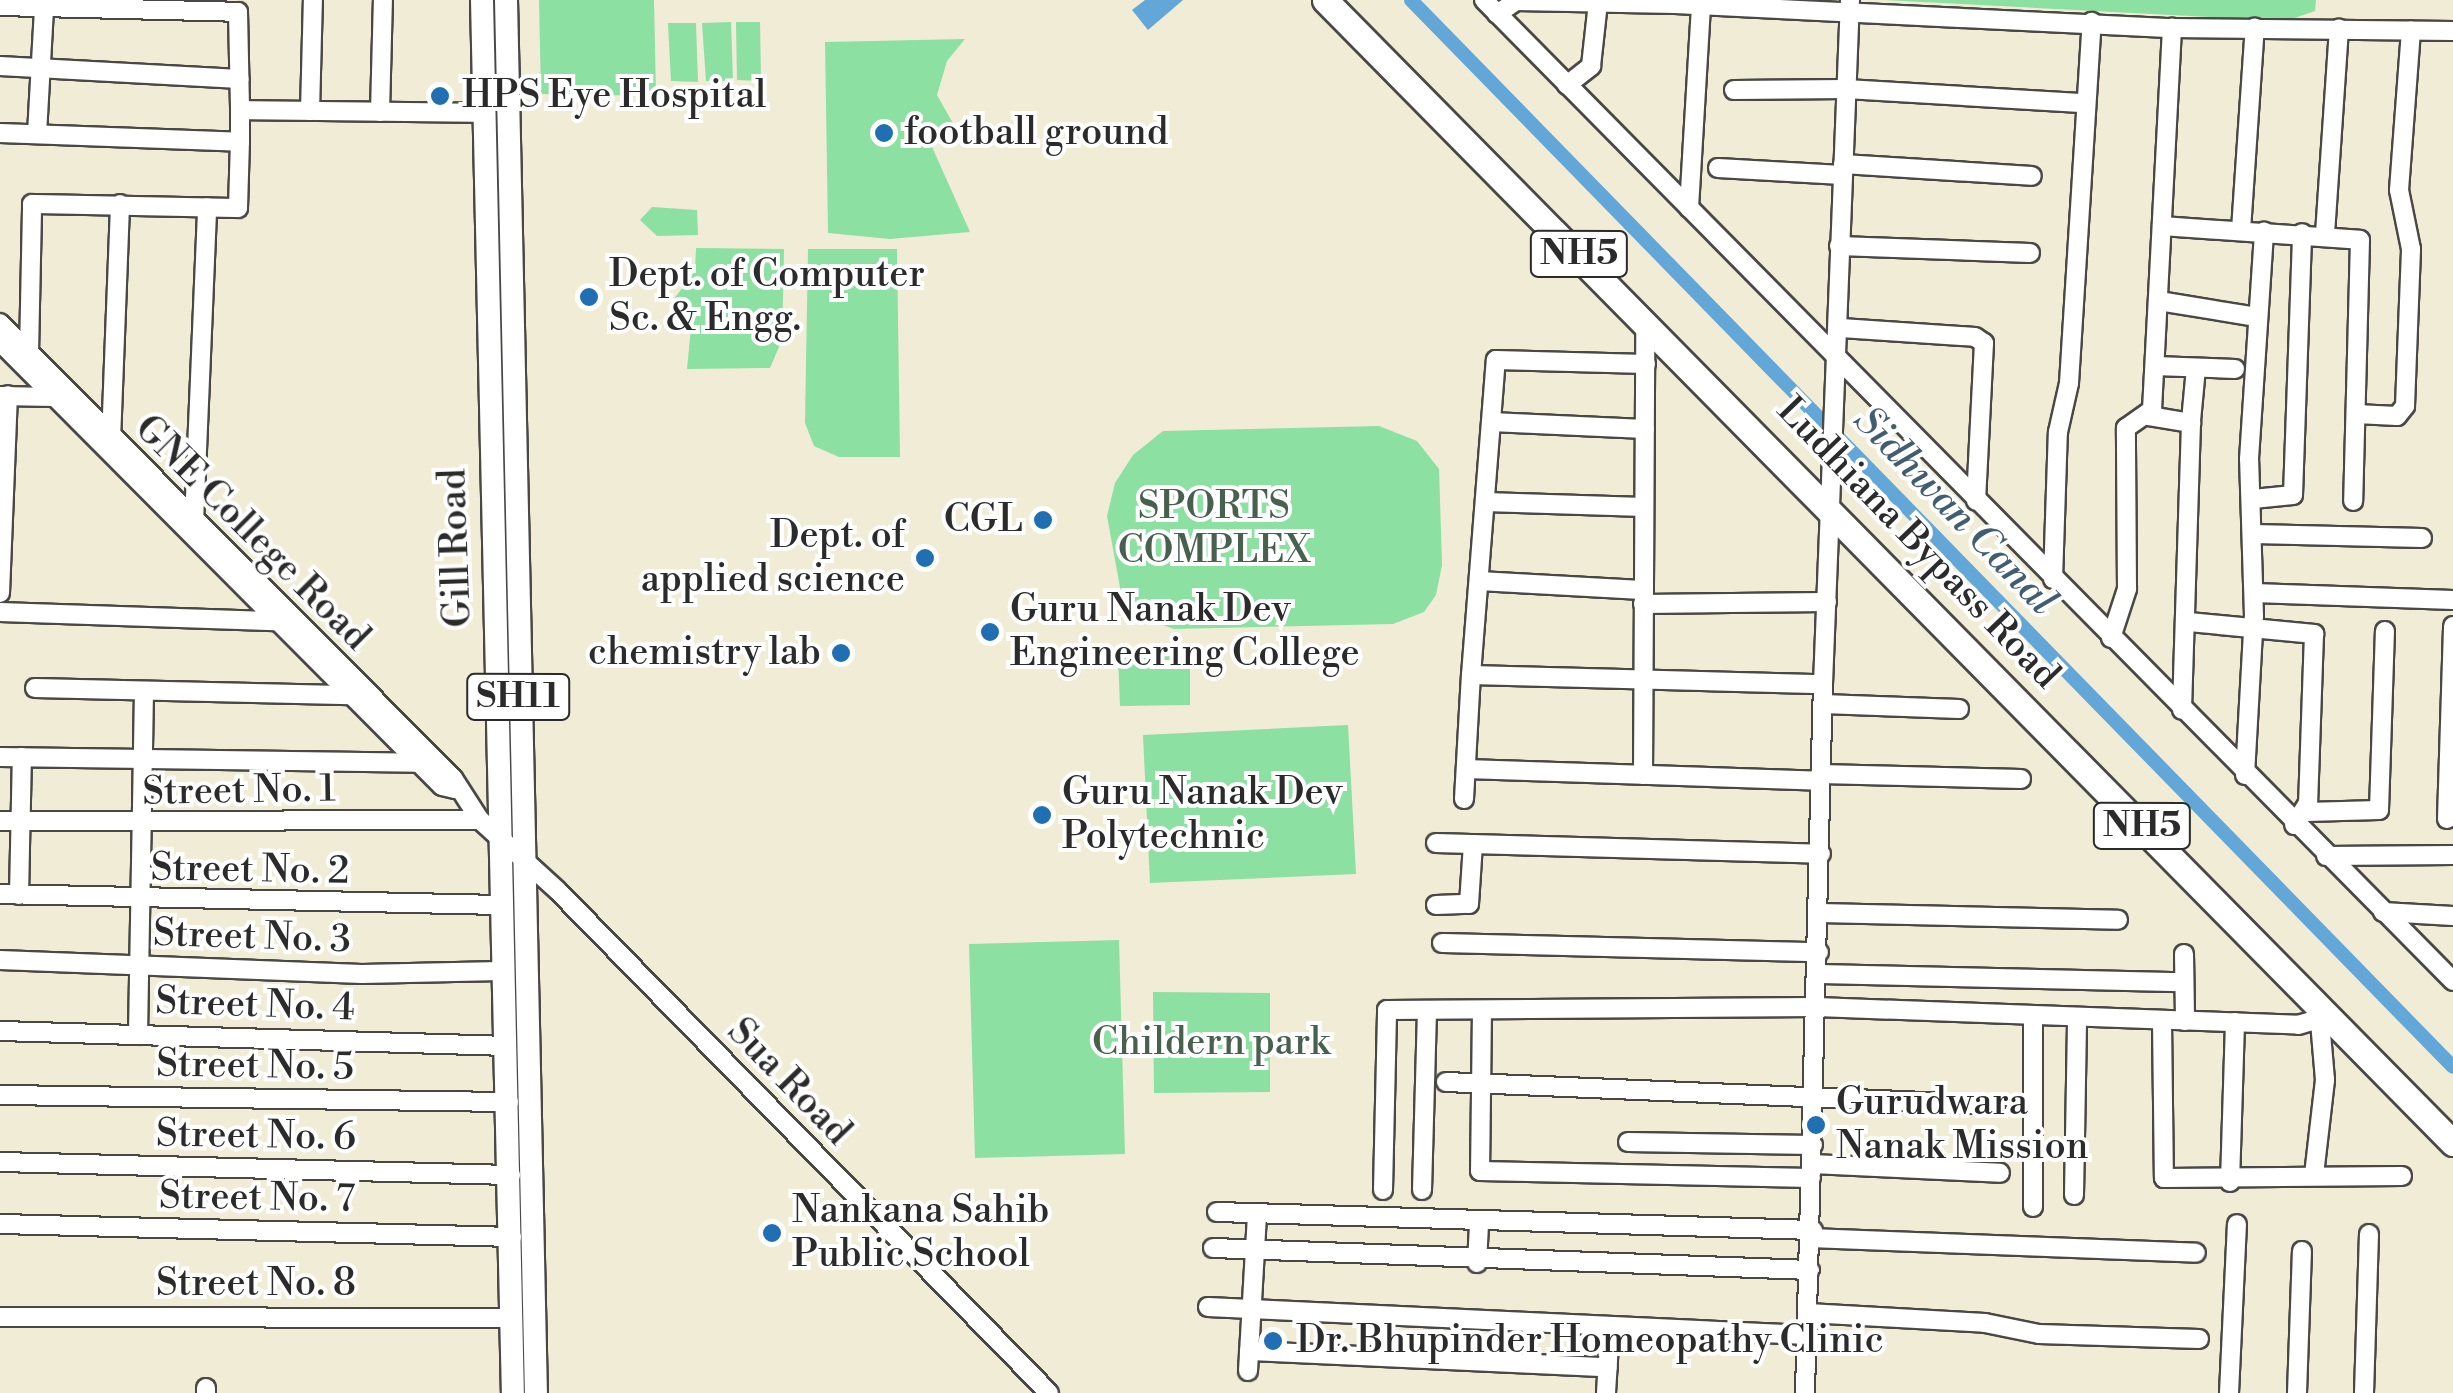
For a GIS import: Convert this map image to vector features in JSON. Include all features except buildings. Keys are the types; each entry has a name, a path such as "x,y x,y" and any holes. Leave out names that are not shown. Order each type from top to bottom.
{"highway":[{"name":"Ludhiana Bypass Road","path":"1325,0 1646,322 1833,490 2324,1019 2453,1143"},
{"name":"Ludhiana Bypass Road","path":"1348,0 2453,1120"}],"main road":[{"name":"Gill Road","path":"482,0 486,113 488,826 500,905 510,1102 513,1393"},
{"name":"Gill Road","path":"506,0 536,1393"}],"street":[{"path":"310,111 313,0"},
{"path":"380,112 382,0"},
{"path":"1567,84 1592,66 1598,2"},
{"path":"1504,3 1850,4 2172,28 2453,32"},
{"path":"1504,3 1567,84 1839,366 2245,775 2300,818 2326,856 2453,981"},
{"path":"1805,1393 1817,1096 1823,684 1841,328 1839,246 1850,4"},
{"path":"1689,208 1701,5"},
{"path":"0,6 238,12 240,206 32,204 28,353"},
{"path":"37,134 44,8"},
{"path":"2053,579 2092,22"},
{"path":"2149,416 2159,300 2172,28"},
{"path":"2241,230 2255,28"},
{"path":"2325,234 2339,28"},
{"path":"2356,414 2400,415 2404,406 2410,249 2399,190 2411,30"},
{"path":"0,66 240,79"},
{"path":"1734,90 1846,90 2085,104"},
{"path":"240,110 486,113"},
{"path":"0,133 240,142"},
{"path":"1718,168 2032,176"},
{"path":"111,440 120,204"},
{"path":"194,522 207,207"},
{"path":"2162,226 2325,234 2360,240 2353,502"},
{"path":"2245,775 2254,626 2257,316 2264,231"},
{"path":"2253,499 2293,496 2302,233"},
{"path":"1839,246 2030,254"},
{"path":"2159,300 2257,316"},
{"path":"1643,775 1646,322"},
{"name":"GNE College Road","path":"0,323 111,440 453,778 455,789 488,826"},
{"path":"1841,328 1975,337 1984,343 1976,500"},
{"name":"GNE College Road","path":"0,342 442,786 455,789"},
{"path":"1464,800 1484,502 1502,358 1646,364"},
{"path":"2155,366 2234,370"},
{"path":"2182,710 2189,622 2190,421 2196,368"},
{"path":"0,593 4,396 54,397"},
{"path":"2111,638 2127,589 2126,428 2149,416 2190,421"},
{"path":"1491,422 1645,430"},
{"path":"1484,502 1644,507"},
{"path":"2254,534 2422,538"},
{"path":"1478,580 1643,597 1827,602"},
{"path":"2254,593 2453,600"},
{"path":"0,612 276,621"},
{"path":"2189,622 2314,634 2300,818"},
{"path":"2447,819 2453,626"},
{"path":"2300,818 2378,813 2385,631"},
{"path":"1471,675 1644,683 1823,684"},
{"path":"35,688 352,695"},
{"path":"138,1034 144,692"},
{"path":"1823,704 1959,710"},
{"path":"0,757 420,763"},
{"path":"10,895 20,822 22,758"},
{"path":"1466,770 2021,779"},
{"name":"Street No. 1","path":"0,821 142,826 488,826"},
{"name":"Sua Road","path":"488,826 1049,1393"},
{"path":"1436,843 1821,854"},
{"path":"1436,905 1469,904 1473,844"},
{"path":"2326,856 2453,855"},
{"name":"Street No. 2","path":"10,895 138,901 500,905"},
{"path":"2383,912 2453,916"},
{"path":"1820,913 2118,920"},
{"path":"1442,943 1819,952"},
{"path":"2184,954 2186,1021"},
{"name":"Street No. 3","path":"0,960 362,974 501,971"},
{"path":"1818,974 2184,982"},
{"path":"1383,1190 1387,1010 1817,1008 2034,1019 2324,1019 2325,1080 2314,1175"},
{"path":"1422,1190 1427,1010"},
{"path":"1482,1010 1480,1171 1812,1162"},
{"path":"2033,1207 2034,1019"},
{"path":"2074,1195 2078,1019"},
{"path":"2162,1021 2161,1175 2230,1182 2314,1175 2402,1176"},
{"path":"2230,1182 2235,1022"},
{"name":"Street No. 4","path":"0,1031 507,1046"},
{"path":"1446,1082 1996,1104"},
{"name":"Street No. 5","path":"0,1095 510,1102"},
{"path":"1628,1142 1812,1162 2000,1173"},
{"name":"Street No. 6","path":"0,1162 511,1175"},
{"path":"1217,1212 2196,1252"},
{"path":"1248,1371 1257,1216"},
{"name":"Street No. 7","path":"0,1224 512,1237"},
{"path":"1478,1262 1479,1224"},
{"path":"2229,1393 2237,1224"},
{"path":"2364,1393 2369,1234"},
{"path":"1213,1248 1478,1262 1810,1270"},
{"path":"2297,1393 2302,1251"},
{"path":"1208,1307 1807,1334"},
{"path":"1808,1313 1985,1323 2039,1334 2199,1339"},
{"name":"Street No. 8","path":"0,1317 512,1318"},
{"path":"1606,1393 1610,1328"},
{"path":"1249,1351 1608,1368"}],"green space":[{"path":"539,0 654,0 656,96 541,94"},
{"path":"1884,0 2316,0 2315,11 2286,21"},
{"path":"731,22 733,81 706,81 702,23"},
{"path":"736,22 760,22 761,81 737,80"},
{"path":"668,23 696,23 698,82 671,81"},
{"name":"football ground","path":"965,39 947,61 937,95 954,125 929,140 970,232 890,239 828,233 825,42"},
{"path":"652,207 697,210 698,235 657,236 640,220"},
{"path":"696,248 784,249 782,340 770,368 687,369 691,328 674,299 695,271"},
{"path":"808,249 897,249 900,457 839,457 814,446 805,423"},
{"name":"SPORTS COMPLEX","path":"1379,426 1417,441 1439,469 1442,565 1436,595 1424,612 1393,624 1174,629 1146,619 1122,598 1107,516 1115,483 1133,455 1163,431"},
{"path":"1190,656 1190,705 1120,706 1118,657"},
{"path":"1348,725 1356,874 1150,883 1143,735"},
{"path":"1119,940 1125,1154 975,1158 969,944"},
{"name":"Childern park","path":"1153,992 1270,993 1270,1092 1154,1093"}],"water":[{"path":"1145,0 1183,0 1148,30 1132,10"}],"waterway":[{"name":"Sidhwan Canal","path":"1411,0 2453,1067"}],"place":[{"name":"HPS Eye Hospital","path":"440,96"},
{"name":"football ground","path":"884,133"},
{"name":"Dept. of Computer Sc. & Engg.","path":"589,297"},
{"name":"CGL","path":"1043,520"},
{"name":"Dept. of applied science","path":"925,558"},
{"name":"Guru Nanak Dev Engineering College","path":"990,632"},
{"name":"chemistry lab","path":"841,653"},
{"name":"Guru Nanak Dev Polytechnic","path":"1042,815"},
{"name":"Gurudwara Nanak Mission","path":"1816,1125"},
{"name":"Nankana Sahib Public School","path":"772,1233"},
{"name":"Dr. Bhupinder Homeopathy Clinic","path":"1273,1341"}]}
